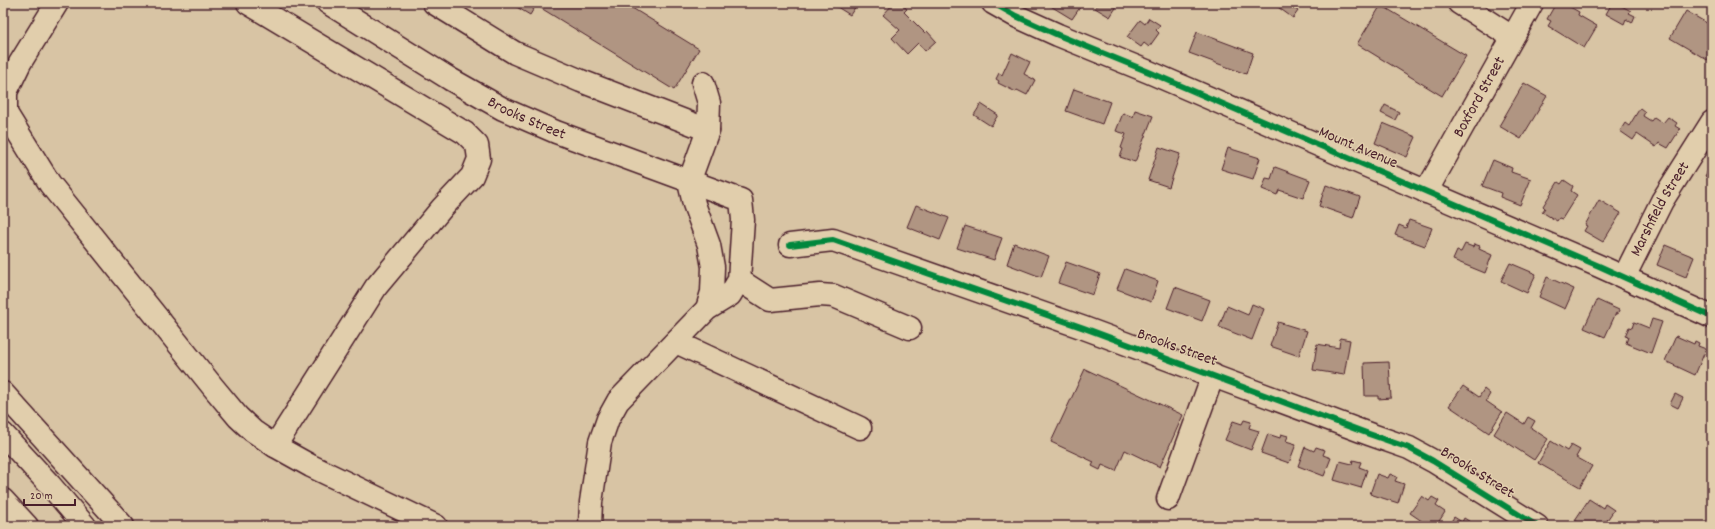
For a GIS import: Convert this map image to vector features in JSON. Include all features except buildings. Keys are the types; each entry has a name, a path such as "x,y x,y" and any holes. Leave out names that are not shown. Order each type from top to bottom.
{"main road":[{"path":"57,3 20,63 6,92 6,114 50,184 238,417 253,431 275,446 311,466 436,526"},
{"path":"248,3 465,133 478,145 479,159 472,176 442,208 376,287 275,446"},
{"name":"Brooks Street","path":"328,3 450,80 503,109 556,132 740,200 743,229"},
{"path":"434,3 515,53 581,81 708,130"},
{"path":"1459,3 1512,37"},
{"name":"Boxford Street","path":"1426,192 1532,3"},
{"name":"Mount Avenue","path":"1004,6 1058,35 1149,72 1624,277 1712,317"},
{"path":"703,84 710,103 708,130 689,182 694,204 707,238 713,267 712,292 707,309"},
{"name":"Marshfield Street","path":"1624,277 1662,201 1712,122"},
{"path":"707,238 726,242 743,229"},
{"path":"590,526 591,502 600,442 608,419 618,401 638,379 707,309 730,295 740,280 743,229"},
{"name":"Brooks Street","path":"790,245 833,240 1084,328 1409,448 1434,461 1537,526"},
{"path":"740,280 770,300 820,295 834,296 910,328"},
{"path":"676,342 860,428"},
{"path":"1168,499 1213,375"},
{"path":"3,393 123,526"},
{"path":"3,434 85,526"},
{"path":"3,500 27,526"}],"cycle path":[{"path":"993,3 1016,16 1058,35 1149,72 1599,266 1712,317"},
{"path":"790,245 833,240 1084,328 1409,448 1433,461 1537,526"}]}
